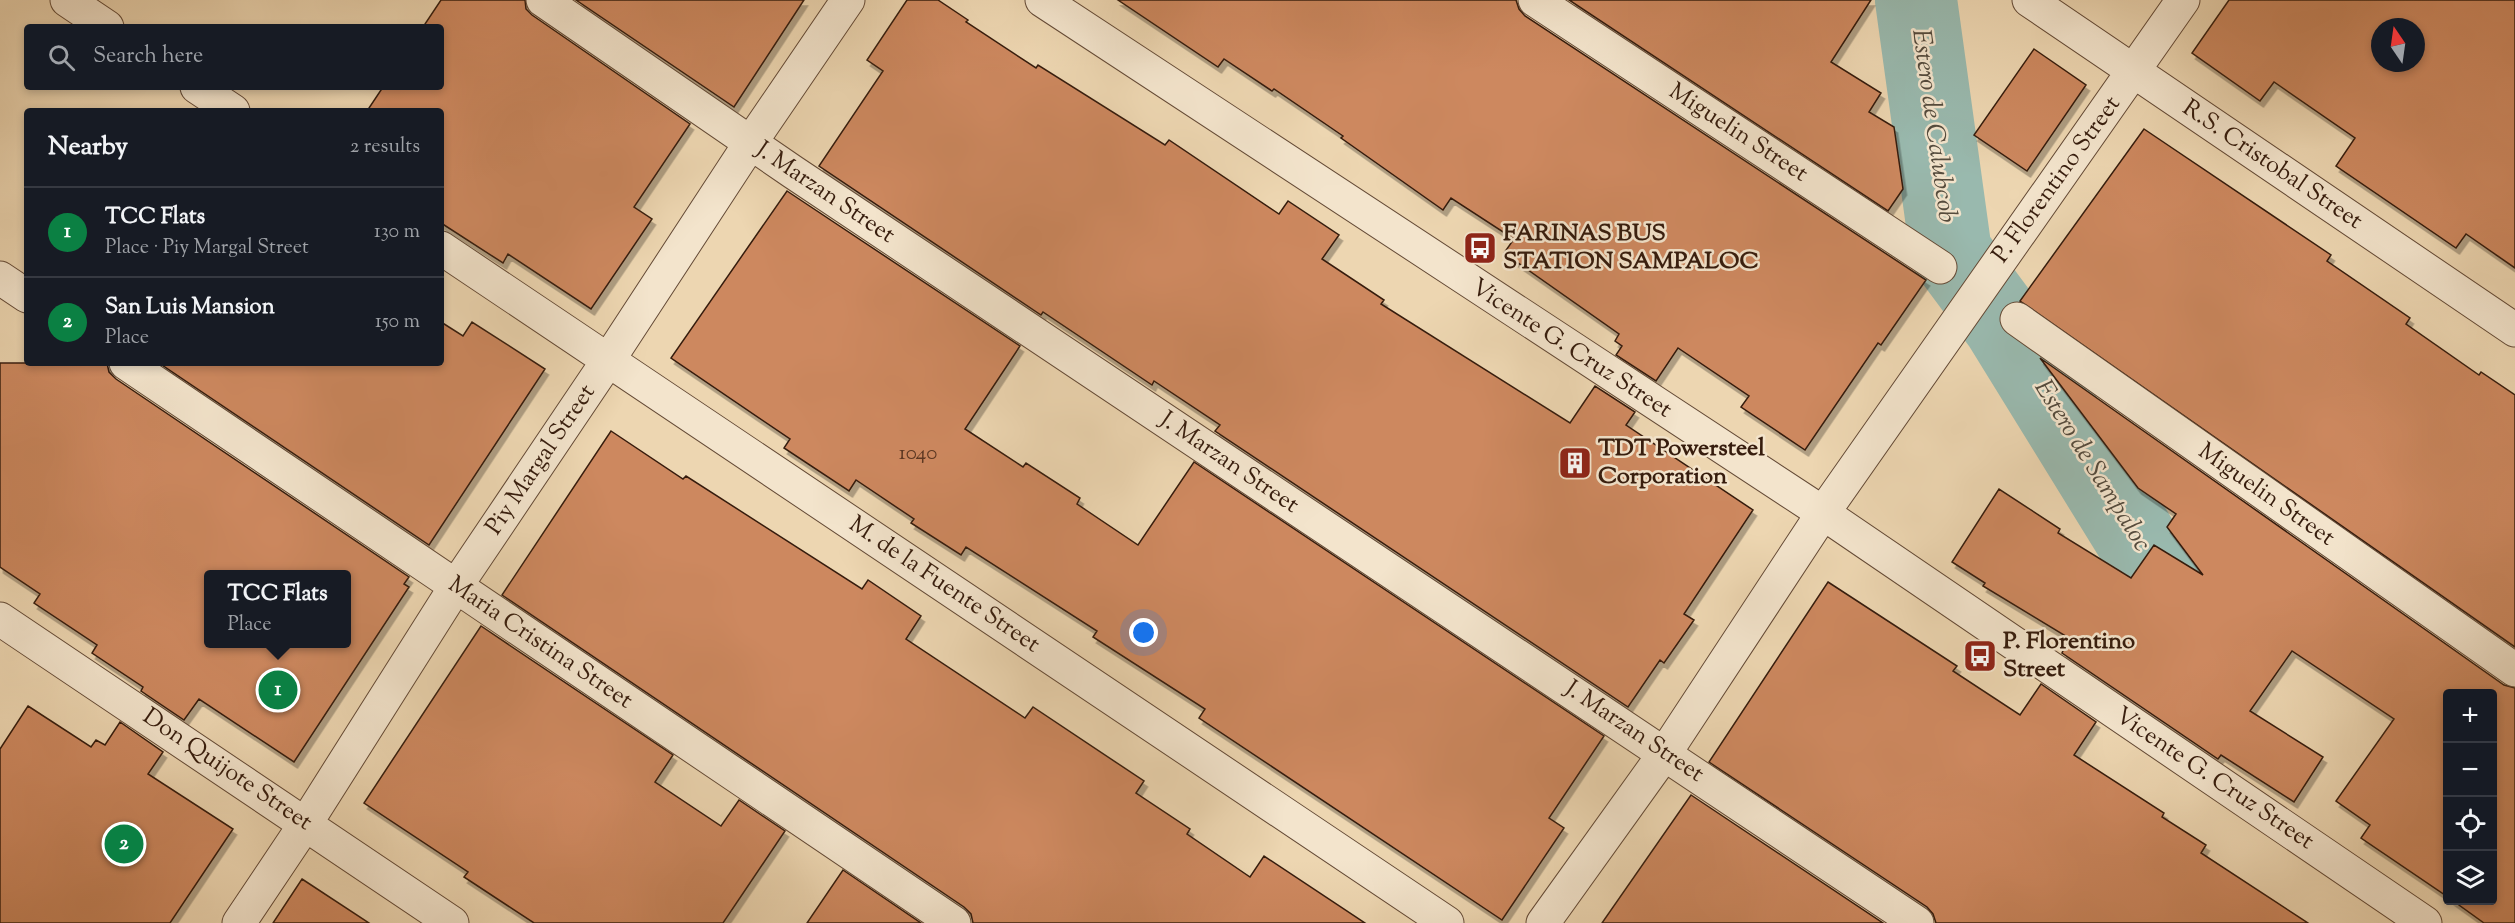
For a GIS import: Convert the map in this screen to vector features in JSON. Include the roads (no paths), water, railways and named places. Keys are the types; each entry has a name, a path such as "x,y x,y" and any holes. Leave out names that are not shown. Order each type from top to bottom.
{"street":[{"path":"67,0 103,24"},
{"name":"J. Marzan Street","path":"543,0 751,142 1917,923"},
{"name":"Piy Margal Street","path":"239,923 306,823 456,586 848,0"},
{"name":"Vicente G. Cruz Street","path":"1042,0 1823,513 2425,923"},
{"name":"Miguelin Street","path":"1535,0 1940,267"},
{"name":"R.S. Cristobal Street","path":"2029,0 2515,330"},
{"name":"P. Florentino Street","path":"1543,923 1665,753 1823,513 2183,0"},
{"path":"202,90 229,108"},
{"name":"M. de la Fuente Street","path":"444,251 1447,923"},
{"path":"0,278 24,294"},
{"name":"Miguelin Street","path":"2017,319 2515,670"},
{"name":"Maria Cristina Street","path":"130,366 954,923"},
{"name":"Don Quijote Street","path":"0,619 452,923"}],"waterway":[{"name":"Estero de Sampaloc","path":"1916,0 1951,253 2003,323 2206,652"}],"place":[{"name":"FARINAS BUS STATION SAMPALOC","path":"1480,248"},
{"name":"TDT Powersteel Corporation","path":"1575,463"},
{"name":"P. Florentino Street","path":"1980,656"},
{"name":"TCC Flats","path":"278,690"},
{"name":"San Luis Mansion","path":"124,844"}],"water label":[{"name":"Estero de Calubcob","path":"1933,126"}]}
